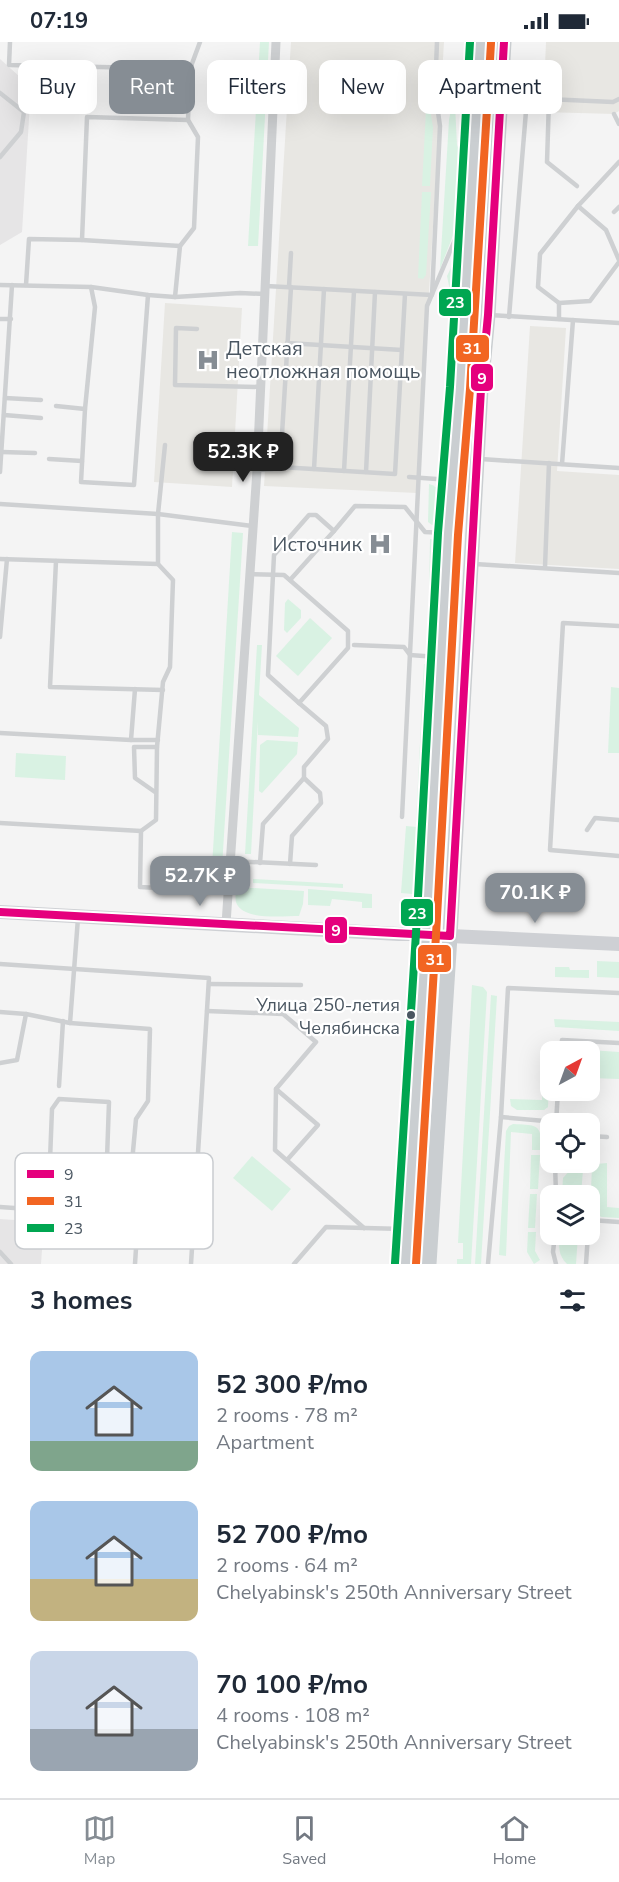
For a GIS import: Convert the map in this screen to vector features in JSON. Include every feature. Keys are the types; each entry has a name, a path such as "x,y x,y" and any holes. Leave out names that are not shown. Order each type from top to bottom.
{"main road":[{"path":"405,1264 448,534 460,388 481,42"},
{"path":"504,60 506,44"},
{"path":"429,1264 481,389 488,315 500,114"},
{"path":"460,388 481,389"},
{"path":"426,934 450,936"}],"street":[{"path":"226,924 257,470 276,42"},
{"path":"0,912 426,934"},
{"path":"450,936 619,944"}],"lane":[{"path":"10,42 9,65 109,67"},
{"path":"193,60 200,42"},
{"path":"432,295 440,126 435,91 437,42"},
{"path":"0,93 24,112 21,132 0,157"},
{"path":"562,100 613,102 619,99"},
{"path":"175,297 180,246 194,228 198,137 188,120 188,114"},
{"path":"509,316 526,114"},
{"path":"549,114 547,162 577,186"},
{"path":"614,114 619,124"},
{"path":"82,240 87,117 188,120"},
{"path":"578,206 606,230 619,261 590,301 559,303 538,287 540,254 578,206 619,162"},
{"path":"402,817 427,306 472,200"},
{"path":"614,212 619,207"},
{"path":"26,285 29,239 180,246"},
{"path":"291,253 280,467 395,474 405,294"},
{"path":"0,285 91,287 148,296 175,297 290,287 432,295"},
{"path":"0,472 12,285"},
{"path":"91,287 95,307 85,409 81,482 134,485 148,296"},
{"path":"314,469 324,289"},
{"path":"344,471 354,291"},
{"path":"366,472 375,292"},
{"path":"559,303 559,319"},
{"path":"488,315 619,322"},
{"path":"0,319 10,319"},
{"path":"562,464 573,320"},
{"path":"197,329 176,328 175,385 261,387"},
{"path":"287,343 402,350"},
{"path":"5,399 41,400"},
{"path":"56,406 85,409"},
{"path":"4,415 41,418"},
{"path":"0,824 141,831 156,820 157,747 163,682 170,667 173,580 158,564 158,514 165,445"},
{"path":"2,452 35,453"},
{"path":"50,459 82,461"},
{"path":"477,459 619,468"},
{"path":"545,567 549,463"},
{"path":"257,470 273,469"},
{"path":"409,477 453,481"},
{"path":"0,504 158,514 252,526"},
{"path":"290,580 355,506 405,507 425,532 448,534"},
{"path":"291,864 292,836 321,803 320,793 304,778 303,767 327,740 326,726 268,675 274,555 309,515 316,515 334,531"},
{"path":"0,559 158,564"},
{"path":"0,637 7,559"},
{"path":"56,561 50,687 162,690"},
{"path":"471,564 619,573"},
{"path":"249,573 284,574 348,631 348,648 299,703"},
{"path":"619,626 564,624 550,850 619,856"},
{"path":"354,645 404,647 410,654 441,658"},
{"path":"131,740 135,689"},
{"path":"0,733 158,740"},
{"path":"155,792 135,778 134,747 157,747"},
{"path":"260,863 263,825 304,778"},
{"path":"587,830 595,818 619,820"},
{"path":"141,831 140,887 228,892"},
{"path":"230,861 316,865"},
{"path":"70,1023 78,916"},
{"path":"0,964 209,978 198,1153"},
{"path":"209,984 301,985"},
{"path":"488,1264 501,1117 508,988 619,993"},
{"path":"207,1011 283,1014 316,1042 276,1089 275,1150 364,1228"},
{"path":"0,1012 26,1014 70,1023 150,1029 148,1101 136,1119 133,1153"},
{"path":"0,1063 17,1060 26,1014"},
{"path":"59,1086 63,1021"},
{"path":"562,1041 581,1041"},
{"path":"600,1042 619,1043"},
{"path":"276,1089 318,1125 287,1160"},
{"path":"50,1153 52,1109 59,1099 109,1102 107,1153"},
{"path":"501,1117 540,1121"},
{"path":"600,1137 607,1137"},
{"path":"0,1207 15,1208"},
{"path":"600,1221 618,1224"},
{"path":"294,1264 326,1227 407,1229"},
{"path":"554,1245 556,1264"},
{"path":"586,1264 587,1245"},
{"path":"135,1264 136,1249"},
{"path":"191,1264 192,1249"},
{"path":"0,1252 11,1264"}],"shaded area":[{"path":"291,42 444,42 443,60 418,60 418,114 440,114 417,493 264,486 287,114 307,114 307,60 290,60"},
{"path":"546,42 619,42 619,111 614,114 562,113 562,60 545,60"},
{"path":"0,59 18,75 18,114 29,114 22,232 0,245"},
{"path":"165,303 242,308 232,487 154,482"},
{"path":"530,326 566,328 557,471 619,475 619,569 515,563"},
{"path":"0,1219 15,1220 15,1249 42,1249 41,1264 0,1264"}],"green space":[{"path":"260,42 269,42 268,60 259,60"},
{"path":"256,114 265,114 258,246 248,246"},
{"path":"426,114 431,114 433,127 430,186 422,186"},
{"path":"450,114 455,114 457,145 463,163 459,220 440,269"},
{"path":"422,192 431,192 426,275 423,279 418,278"},
{"path":"464,241 446,473 440,475 450,309 447,276"},
{"path":"429,484 440,492 444,506 442,518 438,523 432,525 428,522"},
{"path":"232,532 243,533 222,867 212,867"},
{"path":"430,539 441,542 441,552 435,557 432,645 436,652 428,653"},
{"path":"288,599 301,610 301,618 287,633 284,630 285,603"},
{"path":"310,618 332,638 298,676 276,656"},
{"path":"257,645 262,645 259,695 299,728 298,737 258,735 258,721 251,854 245,854"},
{"path":"424,664 434,666 434,674 430,676 422,823 416,822"},
{"path":"611,687 619,688 619,753 608,753"},
{"path":"267,740 298,742 297,754 262,793 259,791 260,745"},
{"path":"16,753 66,756 65,780 15,777"},
{"path":"406,826 428,828 423,895 401,893"},
{"path":"253,879 343,884 343,888 253,883"},
{"path":"236,887 304,891 299,916 266,916 249,913 236,902"},
{"path":"308,889 372,894 372,908 362,908 362,902 332,899 330,906 308,905"},
{"path":"597,961 619,962 619,978 597,977"},
{"path":"555,967 589,970 589,978 555,977"},
{"path":"472,985 483,987 487,992 471,1264 457,1264 457,1259 463,1259 463,1243 458,1243"},
{"path":"491,995 497,996 481,1264 475,1264"},
{"path":"554,1019 619,1022 619,1031 555,1027"},
{"path":"600,1051 619,1052 619,1079 600,1078"},
{"path":"510,1099 548,1101 548,1107 544,1110 517,1110 511,1106"},
{"path":"528,1125 537,1128 540,1135 540,1150 532,1150 532,1134 511,1132 506,1256 499,1255 506,1131 509,1126"},
{"path":"531,1155 540,1155 538,1189 530,1189"},
{"path":"252,1156 291,1189 272,1211 233,1178"},
{"path":"607,1163 607,1207 619,1208 619,1218 600,1216 600,1185 591,1185 592,1173 600,1173 600,1164"},
{"path":"567,1173 583,1173 582,1185 563,1185 563,1178"},
{"path":"530,1194 537,1194 535,1228 528,1228"},
{"path":"528,1232 536,1232 535,1251 540,1260 534,1264 527,1252"},
{"path":"560,1245 577,1245 576,1264 567,1264 560,1251"}],"transit line":[{"name":"23","path":"395,1263 438,533 450,387 470,42"},
{"name":"9","path":"0,912 450,936 481,389 488,315 504,42"},
{"name":"31","path":"416,1264 458,535 470,389 491,43"}],"place":[{"name":"Детская неотложная помощь","path":"208,360"},
{"name":"Источник","path":"380,544"},
{"name":"Улица 250-летия Челябинска","path":"411,1015"}]}
